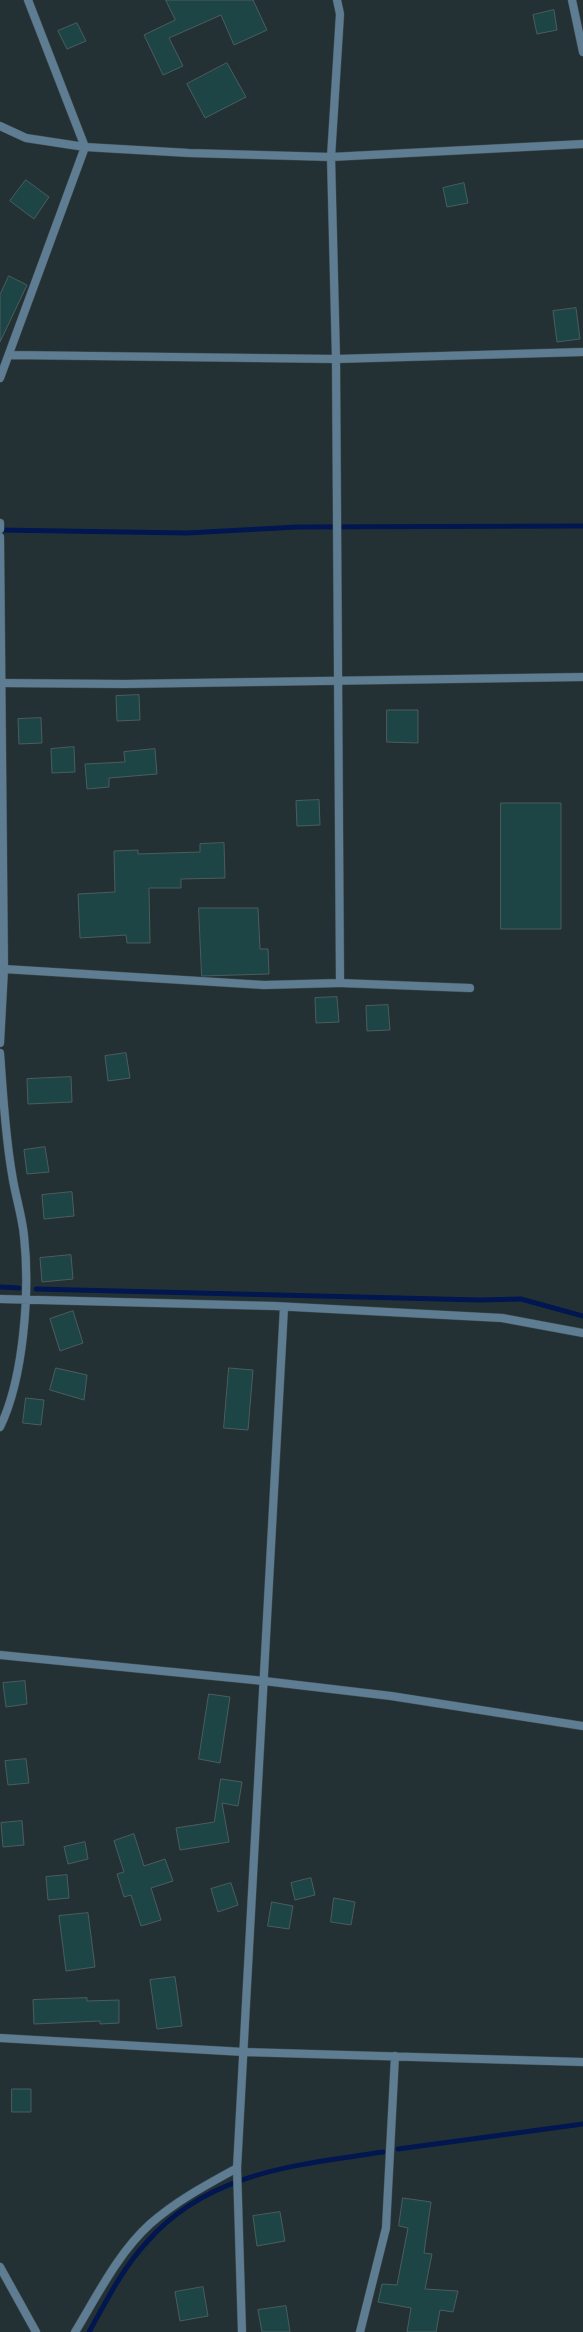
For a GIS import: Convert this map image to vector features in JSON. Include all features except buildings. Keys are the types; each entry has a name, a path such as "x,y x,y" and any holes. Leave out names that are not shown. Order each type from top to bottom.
{"street":[{"path":"0,378 10,355 85,147 28,0"},
{"path":"337,0 340,14 331,157 336,359 340,983"},
{"path":"572,0 583,52"},
{"path":"0,126 26,138 85,147 331,157 583,144"},
{"path":"10,355 336,359 583,352"},
{"path":"0,523 0,529"},
{"path":"0,537 2,938 4,969 0,1043"},
{"path":"1,683 124,684 583,677"},
{"path":"4,969 264,985 340,983 470,988"},
{"path":"0,1053 12,1173 24,1234 27,1272 19,1364 5,1417 0,1427"},
{"path":"0,1299 284,1307 502,1318 583,1333"},
{"path":"242,2332 236,2170 244,2052 284,1307"},
{"path":"0,1655 264,1681 391,1696 583,1726"},
{"path":"0,2038 244,2052 583,2062"},
{"path":"360,2332 386,2228 395,2056"},
{"path":"75,2332 125,2251 149,2225 183,2198 236,2170"},
{"path":"0,2267 36,2332"}],"waterway":[{"path":"0,530 187,533 297,527 583,526"},
{"path":"0,1287 19,1288"},
{"path":"36,1289 480,1300 521,1299 583,1316"},
{"path":"398,2149 583,2124"},
{"path":"89,2332 115,2286 137,2253 170,2219 197,2201 225,2186 255,2176 286,2168 383,2152"}]}
